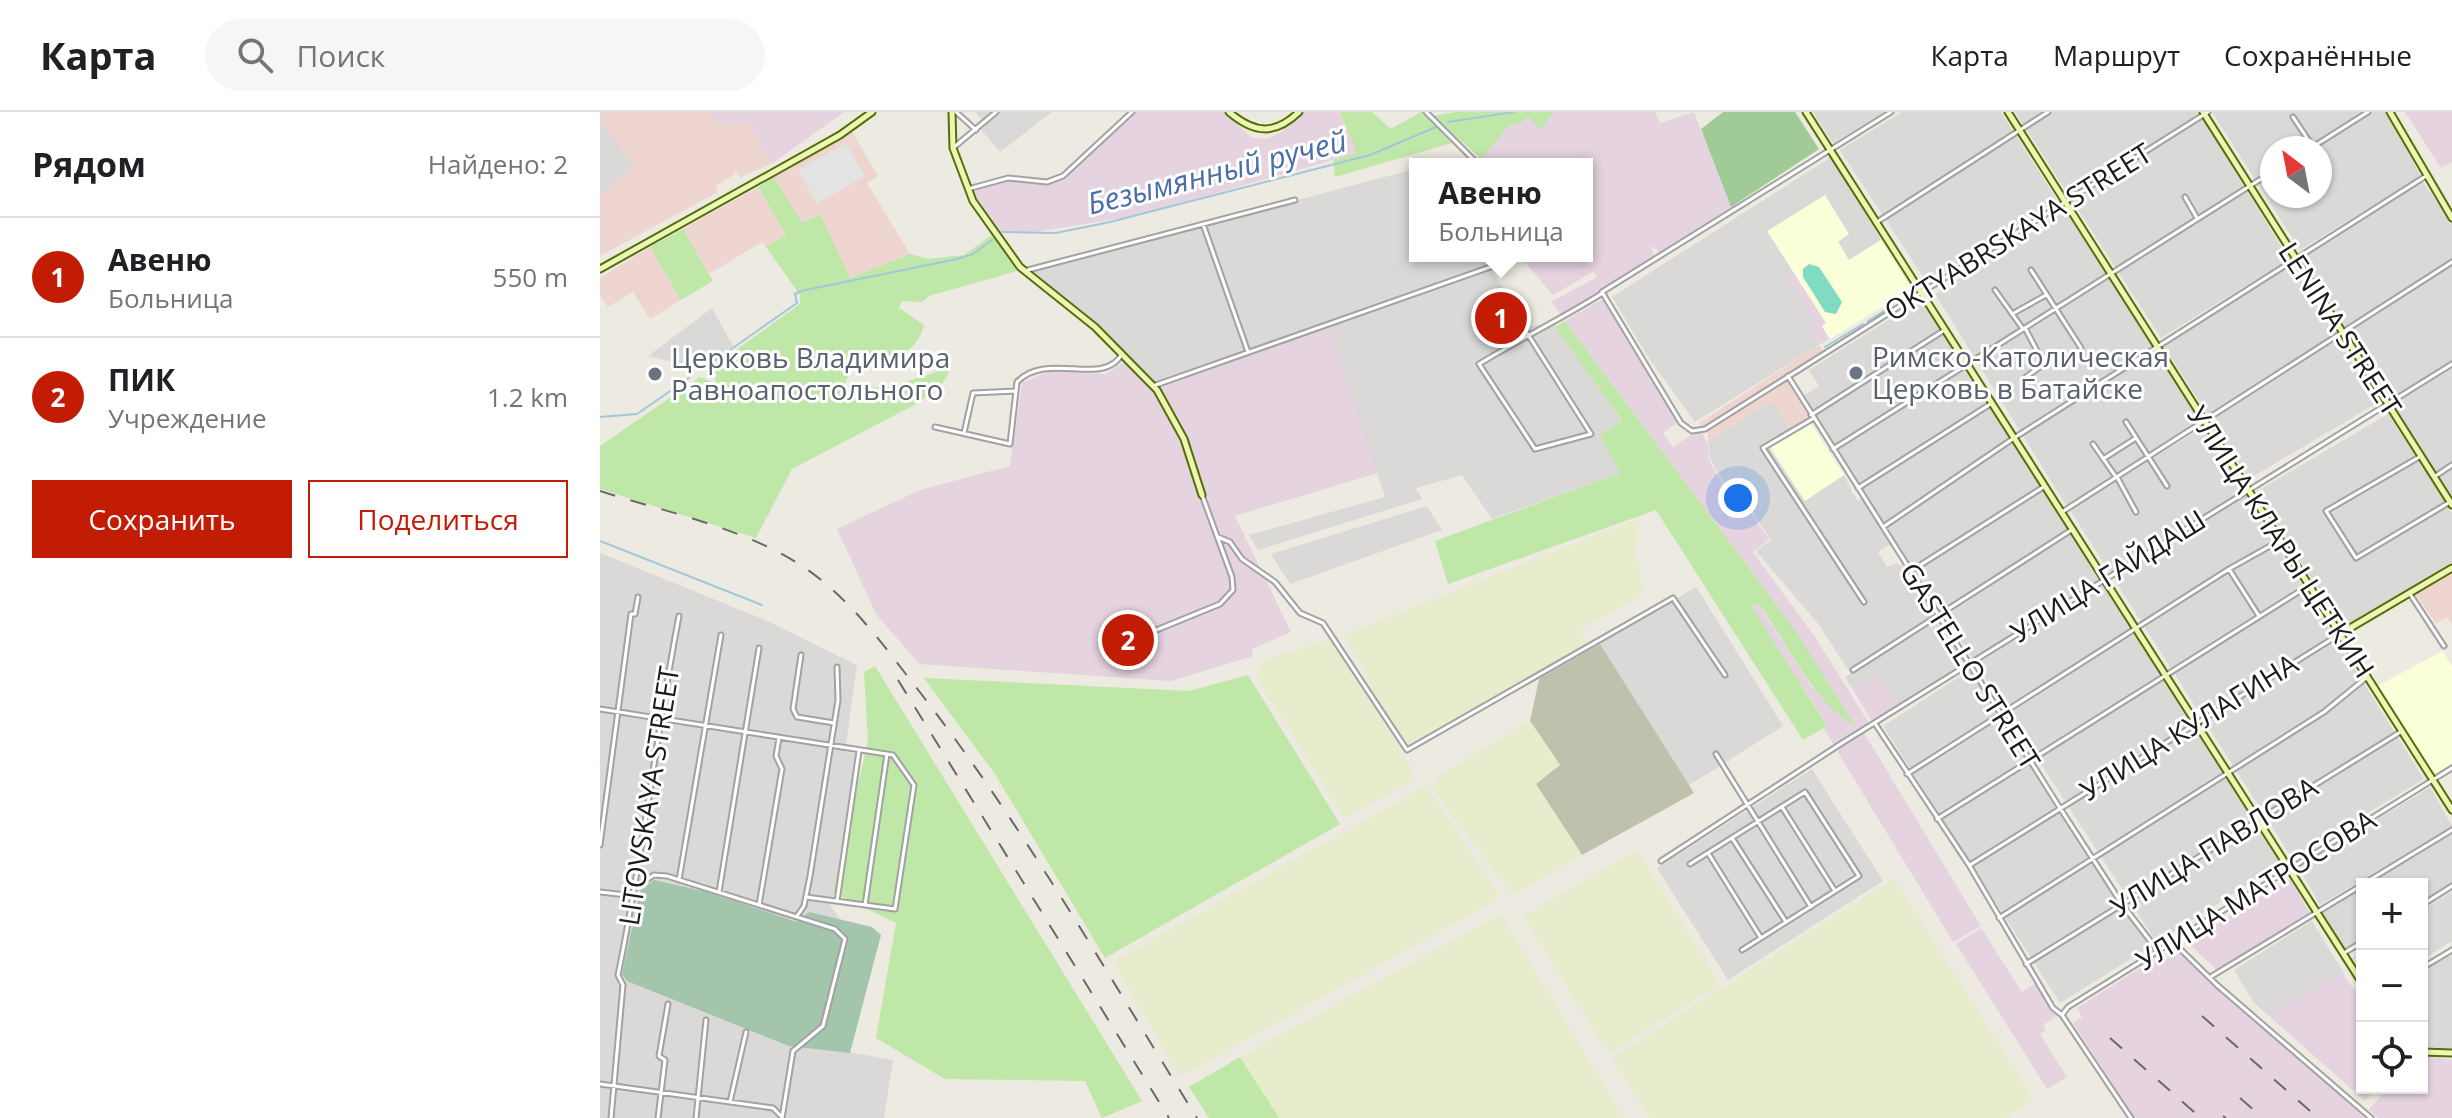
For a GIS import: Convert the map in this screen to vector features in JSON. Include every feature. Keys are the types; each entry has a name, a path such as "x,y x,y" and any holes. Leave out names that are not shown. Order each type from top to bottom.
{"street":[{"path":"600,269 840,135 872,112"},
{"path":"954,112 976,130"},
{"path":"954,112 953,148 967,189 1024,271 1086,319 1153,386 1184,439 1234,585 1226,600 1127,642"},
{"path":"953,148 996,112"},
{"path":"967,189 1008,178 1047,182 1063,176 1132,112"},
{"path":"1229,112 1262,131 1281,127 1299,112"},
{"path":"1426,112 1472,158"},
{"path":"1806,112 2356,973"},
{"path":"1527,333 1591,434 1535,449 1479,364 1527,333 1557,321 1891,112"},
{"name":"УЛИЦА КЛАРЫ ЦЕТКИН","path":"2008,112 2452,810"},
{"path":"1877,222 2048,112"},
{"path":"2331,136 2368,112"},
{"path":"2390,112 2452,218"},
{"name":"LENINA STREET","path":"2205,113 2451,503"},
{"name":"OKTYABRSKAYA STREET","path":"1602,293 1681,423 1692,431 1705,429 2205,113"},
{"path":"2293,117 2305,136"},
{"path":"1883,527 2014,438 2426,176"},
{"path":"1833,449 2260,179"},
{"path":"2185,197 2197,218"},
{"path":"1024,271 1295,200"},
{"path":"1203,224 1248,353"},
{"path":"1153,386 1505,262"},
{"path":"2062,512 2452,262"},
{"path":"2031,270 2081,348"},
{"path":"1995,290 2024,329 2044,364 2026,377"},
{"path":"2012,314 2046,295"},
{"path":"1864,602 1763,448 1946,329"},
{"path":"935,427 1010,444 1016,391 1022,377 1053,365 1103,369 1118,361 1122,354"},
{"name":"УЛИЦА ГАЙДАШ","path":"1661,861 2104,578 2452,364"},
{"name":"GASTELLO STREET","path":"1788,376 2092,858 2158,951"},
{"path":"963,433 973,393 1016,391"},
{"path":"1858,488 1992,403"},
{"path":"2126,422 2167,486"},
{"path":"2103,459 2136,438"},
{"path":"2093,444 2136,512"},
{"path":"2421,456 2326,511 2356,558 2451,503"},
{"path":"2434,477 2452,465"},
{"path":"1911,571 2045,486"},
{"path":"1853,670 2073,529"},
{"path":"1218,537 1230,542 1242,559 1275,582 1300,613 1323,623 1407,750 1673,598 1725,675"},
{"path":"1907,774 2229,569 2279,541"},
{"name":"УЛИЦА КУЛАГИНА","path":"1969,865 2196,721 2452,568"},
{"path":"2229,569 2259,616"},
{"path":"1937,819 2308,586"},
{"path":"2410,594 2444,646"},
{"path":"600,845 616,711 631,614 635,614 638,597"},
{"name":"LITOVSKAYA STREET","path":"611,1118 623,985 618,975 634,898 660,718 679,616"},
{"path":"679,880 721,635"},
{"path":"719,892 759,648"},
{"path":"801,655 793,709 797,717 835,723"},
{"path":"797,916 806,897 828,747 835,723 837,667"},
{"path":"1999,918 2228,770 2324,712 2367,677"},
{"path":"600,709 890,755 914,785 895,909 806,897"},
{"path":"1876,725 1969,865 2053,1008 2062,1015 2131,1118"},
{"name":"УЛИЦА ПАВЛОВА","path":"2026,964 2402,731"},
{"path":"759,905 782,769 776,756 779,738"},
{"path":"837,901 859,751"},
{"path":"1716,754 1811,907"},
{"path":"865,905 890,755"},
{"name":"УЛИЦА МАТРОСОВА","path":"2062,1015 2068,1007 2452,768"},
{"path":"1690,864 1805,792 1859,876 1742,950"},
{"path":"1782,807 1835,891"},
{"path":"2373,878 2452,830"},
{"path":"1732,838 1786,923"},
{"path":"1708,853 1761,938"},
{"path":"600,892 634,898 638,884 654,875 797,916 835,929 845,939 823,1026 793,1051 782,1117"},
{"path":"2428,901 2452,886"},
{"path":"2211,977 2356,888"},
{"path":"2173,942 2371,1118"},
{"path":"2344,953 2356,946"},
{"path":"2428,964 2452,950"},
{"path":"658,1118 665,1060 659,1056 668,1004"},
{"path":"696,1118 706,1020"},
{"path":"730,1102 746,1032"},
{"path":"2428,1052 2452,1053"},
{"path":"600,1084 773,1108 782,1117"}],"shaded area":[{"path":"600,112 711,112 720,125 747,122 773,163 741,177 733,169 735,174 716,186 718,192 600,256 600,195 634,166 600,120"},
{"path":"711,112 844,112 773,163 747,122 720,126"},
{"path":"975,112 1052,112 1000,152 981,130 987,125"},
{"path":"1134,112 1224,112 1252,138 1268,139 1303,112 1339,112 1358,153 1134,216 1034,232 998,231 971,190 1011,180 1049,183 1068,175"},
{"path":"1554,112 1655,112 1660,123 1694,112 1731,207 1659,253 1656,249 1660,245 1654,249 1649,244 1655,256 1561,315 1551,302 1597,277 1594,271 1553,295 1525,262 1593,262 1593,158 1482,158 1510,125 1528,116 1540,129"},
{"path":"1813,112 1884,112 1833,143"},
{"path":"1902,112 2001,112 2057,200 1927,283 1840,150"},
{"path":"2015,112 2198,112 2289,259 2161,338"},
{"path":"2212,112 2386,112 2421,176 2300,250 2273,208 2332,208 2332,136 2260,136 2260,187"},
{"path":"2405,112 2452,112 2452,162 2441,168"},
{"path":"600,120 635,167 600,195"},
{"path":"852,132 878,176 867,183 910,254 850,278 819,214 802,224 774,177"},
{"path":"846,143 865,176 817,204 798,170"},
{"path":"1831,157 1881,240 1849,260 1838,241 1848,233 1768,231 1793,269 1786,275 1817,323 1810,329 1819,345 1695,422 1650,360 1612,297"},
{"path":"1409,171 1409,262 1505,262 1493,273 1530,327 1552,321 1622,422 1620,473 1492,519 1462,475 1416,488 1422,499 1258,550 1249,535 1385,497 1330,330 1159,389 1094,323 1028,271"},
{"path":"2422,181 2452,223 2452,362 2388,401 2299,259"},
{"path":"758,187 786,235 766,247 762,242 709,274 683,229"},
{"path":"1825,195 1849,234 1838,242 1849,260 1881,240 1912,289 1830,339 1822,326 1826,323 1767,231"},
{"path":"2067,210 2202,423 2066,505 1935,294"},
{"path":"650,247 681,300 650,319 633,292 608,307 600,296 600,278"},
{"path":"2292,264 2377,403 2249,479 2163,345"},
{"path":"1793,269 1827,323 1822,327 1830,339 1819,345 1810,329 1816,323 1786,275"},
{"path":"1603,299 1678,422 1663,433 1673,447 1700,429 1708,445 1709,460 1732,501 1740,497 1769,539 1753,552 1815,637 1869,723 1861,728 1981,926 1953,942 1836,749 1824,728 1827,725 1751,607 1758,603 1814,691 1795,630 1565,321"},
{"path":"1922,299 2072,527 1941,612 1803,396 1819,386 1809,370"},
{"path":"712,308 733,346 701,369 648,356"},
{"path":"1330,329 1378,473 1235,516 1291,632 1252,649 1253,656 1171,681 919,664 876,614 837,529 920,490 1010,466 1022,383 1052,370 1106,374 1125,361 1153,391"},
{"path":"1819,345 1823,351 1703,427 1699,423"},
{"path":"2452,367 2452,500 2393,405"},
{"path":"1786,379 1810,418 1789,429 1772,400 1708,441 1708,430"},
{"path":"1772,400 1789,429 1767,443 1804,500 1844,475 1853,494 1858,501 1862,499 1891,544 1878,552 1887,567 1896,563 1908,569 1937,615 1848,670 1820,626 1756,551 1771,540 1741,495 1733,499 1710,459 1708,441"},
{"path":"2388,414 2452,513 2452,562 2344,629 2256,492"},
{"path":"1810,422 1844,475 1805,501 1770,448"},
{"path":"2203,427 2424,779 2292,858 2070,510"},
{"path":"1427,506 1442,530 1290,584 1271,554"},
{"path":"1639,518 1636,550 1643,594 1580,630 1588,644 1409,744 1400,736 1381,712 1362,664 1344,635"},
{"path":"2075,531 2282,862 2157,943 1945,616"},
{"path":"600,553 765,620 857,665 845,752 855,754 835,896 824,897 853,937 828,1048 893,1060 884,1118 600,1118"},
{"path":"2452,571 2452,625 2447,617 2436,624 2416,594"},
{"path":"1696,587 1783,726 1688,786 1600,644"},
{"path":"1940,619 1968,660 1898,706 1878,676 1853,690 1845,677"},
{"path":"1331,639 1413,770 1409,783 1344,818 1256,676 1264,660"},
{"path":"1600,644 1694,793 1582,855 1535,783 1560,765 1530,721 1539,679"},
{"path":"2443,651 2452,666 2452,763 2434,775 2377,686"},
{"path":"1972,669 2150,947 2060,1003 1883,726"},
{"path":"1878,675 1898,706 1872,721 1853,690"},
{"path":"1530,721 1560,765 1536,784 1582,855 1512,895 1432,788 1440,775"},
{"path":"1812,769 1883,881 1728,980 1657,868"},
{"path":"1426,786 1499,894 1487,905 1180,1077 1113,962"},
{"path":"2430,787 2452,826 2365,878 2356,878 2356,883 2320,905 2299,868"},
{"path":"2452,833 2452,884 2428,898 2428,878 2379,878"},
{"path":"1637,850 1720,985 1608,1053 1523,916"},
{"path":"1894,878 2034,1100 2003,1118 1650,1118 1612,1058"},
{"path":"2290,879 2310,913 2216,969 2187,942"},
{"path":"654,880 707,892 797,922 809,912 872,927 881,935 850,1053 789,1046 627,981 622,974 640,891"},
{"path":"2356,892 2356,943 2345,949 2322,913"},
{"path":"2452,892 2452,941 2428,956 2428,950 2428,906"},
{"path":"1501,914 1624,1118 1279,1118 1240,1057"},
{"path":"2312,921 2345,975 2342,973 2269,1016 2254,1003 2234,970"},
{"path":"1981,928 2022,992 2036,983 2057,1016 2043,1025 2046,1030 2040,1034 2067,1077 2047,1089 1956,944"},
{"path":"2176,950 2365,1118 2135,1118 2073,1023 2082,1017 2077,1008 2158,957 2164,961"},
{"path":"2452,952 2452,1049 2428,1048 2428,966"},
{"path":"2342,973 2356,992 2356,1093 2269,1016"},
{"path":"2428,1056 2452,1060 2452,1118 2378,1118 2369,1109 2383,1094 2428,1094"},
{"path":"2357,1094 2371,1094 2365,1101"}],"green space":[{"path":"1340,112 1372,112 1391,129 1421,112 1452,143 1335,177 1333,160 1357,153"},
{"path":"1456,112 1554,112 1540,130 1528,116 1520,124 1510,125 1482,158 1433,116"},
{"path":"1723,112 1795,112 1819,149 1731,207 1701,129"},
{"path":"774,177 802,223 820,214 850,278 910,254 928,259 964,255 992,235 1017,271 929,296 922,302 902,301 899,308 924,325 920,337 896,358 851,371 842,389 889,387 952,367 942,384 918,403 792,469 756,538 600,489 600,446 700,377 714,383 717,374 708,370 800,304 800,295 766,247 786,235 758,187"},
{"path":"683,229 713,281 681,300 650,247"},
{"path":"1809,264 1819,267 1842,302 1836,314 1825,312 1803,277 1803,269"},
{"path":"1565,321 1795,630 1856,727 1825,701 1813,686 1758,603 1752,607 1827,726 1803,740 1656,510 1448,584 1435,541 1620,473 1600,436 1622,421 1555,327"},
{"path":"875,666 1142,1101 1102,1118 1085,1081 945,1079 876,1038 896,923 833,892 868,741 864,672"},
{"path":"1248,675 1340,824 1105,958 995,774 924,678 1189,691"},
{"path":"1240,1057 1279,1118 1209,1118 1189,1087"}],"waterway":[{"name":"Безымянный ручей","path":"1448,122 1514,112"},
{"name":"Безымянный ручей","path":"1002,232 1056,233 1110,222 1370,155 1436,127"},
{"path":"710,364 797,303 795,294 801,291 957,259 973,254 992,240"},
{"path":"1868,321 1884,311"},
{"path":"1825,347 1863,324"},
{"path":"600,417 637,414 689,378"},
{"path":"600,541 762,605"}],"railway":[{"path":"600,491 728,530 776,551 817,577 849,606 919,691 994,794 1197,1118"},
{"path":"898,680 1169,1118"},
{"path":"2202,1016 2318,1118"},
{"path":"2110,1038 2201,1118"},
{"path":"2240,1098 2263,1118"}],"place":[{"name":"Авеню","path":"1501,318"},
{"name":"Римско-Католическая Церковь в Батайске","path":"1856,373"},
{"name":"Церковь Владимира Равноапостольного","path":"655,374"},
{"name":"ПИК","path":"1128,640"}]}
